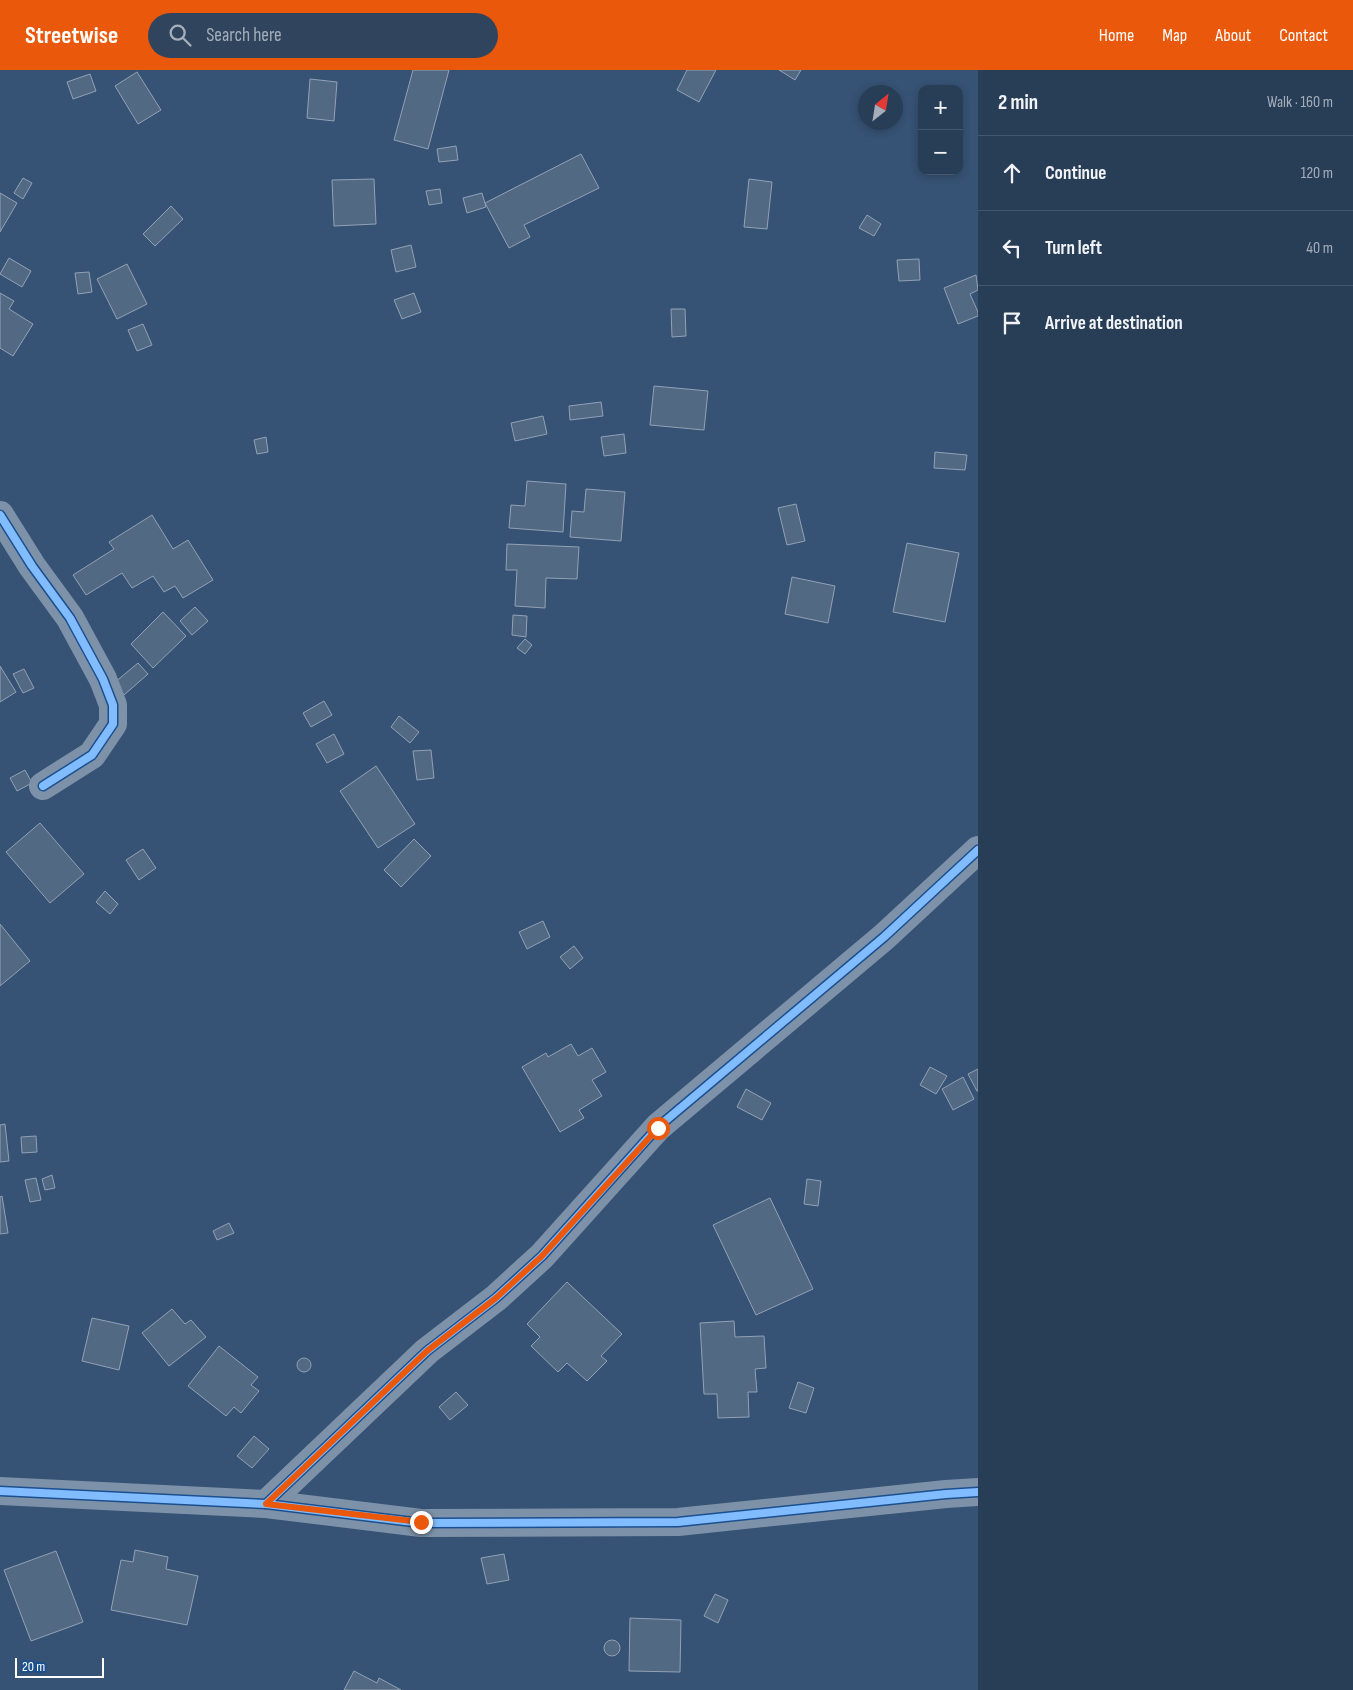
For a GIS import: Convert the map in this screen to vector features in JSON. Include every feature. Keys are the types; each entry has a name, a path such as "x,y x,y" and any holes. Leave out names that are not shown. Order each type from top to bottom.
{"street":[{"path":"0,515 32,566 70,618 103,679 114,705 113,724 92,755 43,786"},
{"path":"266,1504 427,1351 496,1298 542,1256 658,1128 884,937 978,850"},
{"path":"0,1491 266,1504 421,1522 678,1522 978,1492"}],"building":[{"path":"413,70 449,70 428,149 394,140"},
{"path":"687,70 716,70 699,102 677,90"},
{"path":"779,70 801,70 795,80"},
{"path":"137,72 161,110 138,124 115,86"},
{"path":"90,74 96,91 73,99 67,82"},
{"path":"310,79 337,82 334,121 307,118"},
{"path":"456,146 458,160 439,162 437,149"},
{"path":"581,154 599,188 524,225 530,237 509,248 485,203"},
{"path":"23,178 32,183 23,199 14,193"},
{"path":"374,179 376,224 334,226 332,180"},
{"path":"749,179 772,182 767,229 744,227"},
{"path":"440,189 442,203 429,205 426,191"},
{"path":"0,193 17,203 0,232"},
{"path":"482,193 486,207 467,213 463,198"},
{"path":"171,206 183,219 155,246 143,234"},
{"path":"867,215 881,224 874,236 859,228"},
{"path":"411,245 416,267 396,272 391,250"},
{"path":"9,258 31,271 22,287 0,274"},
{"path":"919,259 920,280 899,281 897,260"},
{"path":"127,264 147,304 117,319 97,279"},
{"path":"89,272 92,292 78,294 75,273"},
{"path":"976,275 978,290 970,294 978,316 958,324 944,288"},
{"path":"0,293 14,301 9,309 33,324 13,356 0,348"},
{"path":"414,293 421,312 402,319 394,300"},
{"path":"671,309 685,309 686,336 672,337"},
{"path":"143,324 152,345 137,351 128,330"},
{"path":"654,386 708,391 704,430 650,425"},
{"path":"601,402 603,416 570,420 569,406"},
{"path":"543,416 547,434 515,441 511,423"},
{"path":"624,434 626,453 604,456 601,437"},
{"path":"266,437 268,452 257,454 254,440"},
{"path":"935,452 967,455 965,470 934,468"},
{"path":"527,481 566,484 563,532 509,528 511,505 525,506"},
{"path":"586,489 625,492 621,541 570,537 572,511 584,512"},
{"path":"796,504 805,541 787,545 778,508"},
{"path":"152,515 173,549 188,540 213,580 183,598 175,586 164,592 153,576 132,588 122,573 86,595 73,575 114,549 109,542"},
{"path":"907,543 959,553 945,622 893,612"},
{"path":"507,544 579,547 577,579 546,578 545,608 515,606 517,570 506,570"},
{"path":"792,577 835,586 828,623 785,614"},
{"path":"195,607 208,621 192,635 180,621"},
{"path":"163,612 186,636 153,668 131,644"},
{"path":"513,615 527,616 526,637 512,635"},
{"path":"525,639 532,645 525,654 517,648"},
{"path":"138,663 148,674 124,695 114,683"},
{"path":"0,666 16,692 0,702"},
{"path":"24,669 34,688 23,693 13,674"},
{"path":"324,701 332,715 311,727 303,713"},
{"path":"399,716 419,732 410,743 391,727"},
{"path":"334,734 344,754 327,763 316,744"},
{"path":"431,750 434,778 417,780 413,751"},
{"path":"376,766 415,824 378,848 340,791"},
{"path":"25,770 32,783 17,791 10,778"},
{"path":"40,823 84,874 50,903 6,852"},
{"path":"414,839 431,856 401,887 384,870"},
{"path":"143,849 156,868 139,880 126,860"},
{"path":"105,891 118,904 110,914 96,902"},
{"path":"543,921 550,937 527,949 519,932"},
{"path":"0,924 30,961 0,986"},
{"path":"574,946 583,958 570,969 560,957"},
{"path":"571,1044 578,1056 592,1048 606,1072 592,1080 602,1096 579,1110 584,1118 560,1132 522,1067 546,1053 548,1057"},
{"path":"930,1067 947,1076 936,1094 920,1085"},
{"path":"978,1069 978,1091 977,1091 968,1074"},
{"path":"963,1077 974,1099 953,1110 942,1089"},
{"path":"746,1089 771,1103 762,1120 737,1107"},
{"path":"5,1124 9,1161 0,1162 0,1125"},
{"path":"36,1136 37,1152 22,1153 21,1137"},
{"path":"52,1175 55,1188 45,1190 42,1179"},
{"path":"36,1178 41,1200 30,1202 25,1180"},
{"path":"807,1179 821,1181 818,1206 804,1204"},
{"path":"2,1196 8,1233 0,1234 0,1197"},
{"path":"770,1198 813,1289 756,1315 713,1225"},
{"path":"229,1223 234,1233 217,1240 213,1231"},
{"path":"567,1282 622,1334 601,1356 607,1361 587,1381 567,1363 558,1372 531,1346 540,1337 527,1324"},
{"path":"172,1309 185,1324 191,1320 206,1337 169,1366 142,1333"},
{"path":"92,1318 129,1326 119,1370 82,1361"},
{"path":"734,1321 735,1337 764,1336 766,1368 755,1369 757,1392 748,1392 749,1417 718,1418 717,1394 704,1394 700,1323"},
{"path":"219,1346 258,1377 251,1385 259,1391 241,1413 234,1407 226,1416 188,1386"},
{"path":"304,1358 309,1360 311,1365 309,1370 304,1372 299,1370 297,1365 299,1360"},
{"path":"798,1382 814,1388 806,1413 789,1408"},
{"path":"456,1392 468,1405 450,1420 439,1407"},
{"path":"254,1436 269,1449 252,1468 237,1456"},
{"path":"135,1550 168,1557 166,1569 198,1576 187,1625 111,1610 121,1560 133,1562"},
{"path":"56,1551 83,1622 31,1641 4,1570"},
{"path":"504,1554 509,1580 487,1584 481,1558"},
{"path":"715,1594 728,1600 718,1623 704,1616"},
{"path":"630,1618 681,1620 680,1672 629,1671"},
{"path":"609,1640 615,1640 620,1645 618,1654 609,1656 604,1651 604,1645"},
{"path":"354,1671 377,1683 379,1678 401,1690 344,1690"}],"cycle path":[{"path":"0,515 32,566 70,618 103,679 113,705 113,724 92,755 43,786"},
{"path":"266,1504 427,1351 496,1298 542,1256 658,1127 884,937 978,850"},
{"path":"0,1491 266,1504 421,1523 678,1522 978,1492"}],"route":[{"path":"421,1522 266,1504 427,1351 496,1298 542,1256 658,1128"}]}
